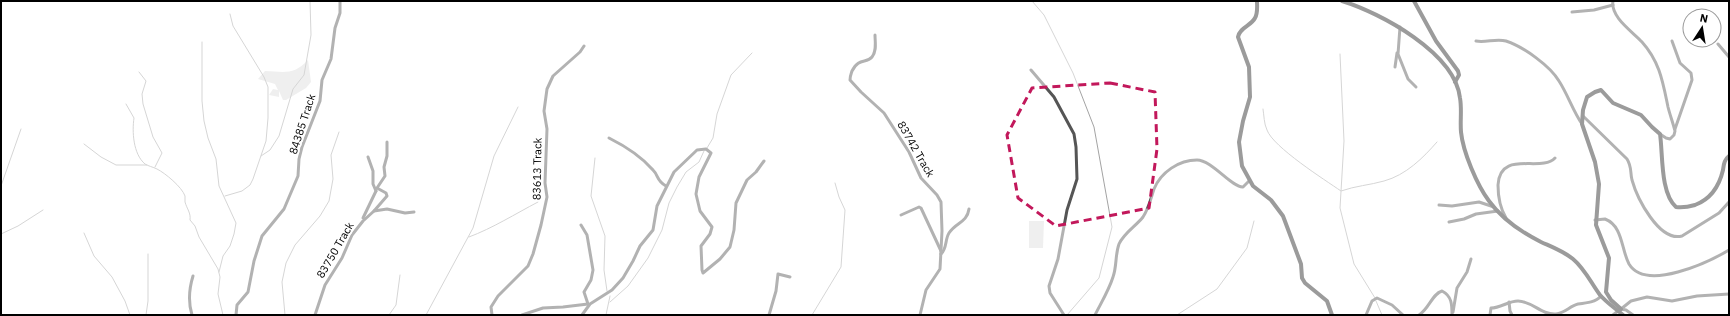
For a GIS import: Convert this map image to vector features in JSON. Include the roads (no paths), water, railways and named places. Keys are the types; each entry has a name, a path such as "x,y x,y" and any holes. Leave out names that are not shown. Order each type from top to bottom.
{"street":[{"name":"84385 Track","path":"236,315 237,305 248,292 255,258 262,236 284,210 297,180 302,146 320,101 323,77 331,59 335,28 340,12 340,1"},
{"path":"1257,1 1257,12 1255,19 1242,29 1238,37 1249,67 1250,97 1239,142 1242,166 1253,186 1271,200 1283,216 1300,264 1302,278 1305,283 1327,301 1332,315"},
{"path":"1342,1 1370,12 1400,27 1421,43 1447,68 1456,82 1460,98 1461,131 1465,148 1483,192 1494,208 1506,220 1529,236 1573,259 1601,296 1619,310 1626,310 1633,315"},
{"path":"1414,1 1436,41 1456,68 1459,74 1456,82"},
{"path":"1613,1 1612,5 1624,25 1642,43 1660,71 1675,131"},
{"path":"1572,12 1594,10 1612,5"},
{"path":"1395,67 1400,27"},
{"name":"83742 Track","path":"875,35 876,43 873,55 871,58 861,61 855,66 849,77 850,80 884,113 909,152 920,178 939,198 942,214 942,253 939,272 926,290 920,315"},
{"path":"1476,41 1507,41 1544,64 1559,80 1573,112 1582,124 1595,162 1599,184 1595,220 1598,234 1608,258 1606,292 1622,315"},
{"path":"1582,124 1584,105 1587,97 1601,90 1613,103 1640,115 1660,134 1670,139 1674,135 1692,80 1691,73 1678,59 1672,41"},
{"name":"83613 Track","path":"492,315 491,307 498,296 530,264 541,225 547,197 545,183 547,129 544,111 547,89 553,76 580,52 584,46"},
{"path":"1721,48 1729,57"},
{"path":"1398,51 1408,80 1416,87"},
{"path":"1031,70 1054,97 1072,129 1076,148 1077,179 1067,210 1058,259 1048,286 1050,293 1064,315"},
{"path":"1583,116 1627,159 1632,169 1633,182 1642,202 1652,219 1665,233 1677,237 1682,236 1719,213 1729,202"},
{"path":"1660,134 1663,178 1676,207 1686,207 1709,198 1716,188 1724,161 1729,156"},
{"path":"610,138 653,169 658,180 666,186"},
{"path":"362,221 378,186 385,176 384,167 387,156 387,142"},
{"path":"522,315 544,308 563,308 589,304 612,290 623,278 640,246 653,230 657,206 674,172 694,152 704,148 710,151 711,156 699,177 696,194 700,211 712,227 710,234 701,246 702,270 705,273 730,247 734,230 736,203 747,180 756,172 764,161"},
{"path":"368,157 373,171 373,184 377,190"},
{"path":"1506,220 1500,207 1498,187 1499,178 1504,170 1512,165 1529,162 1547,162 1556,158"},
{"path":"1095,315 1114,275 1117,252 1120,243 1143,217 1151,202 1155,188 1166,172 1182,162 1201,160 1226,176 1237,186 1243,187 1249,181"},
{"name":"83750 Track","path":"315,315 330,275 342,258 352,235 362,221 374,212 387,195 386,193 377,190"},
{"path":"1439,205 1452,206 1479,202 1494,208"},
{"path":"901,215 915,208 921,208 942,253"},
{"path":"374,212 387,209 404,213 414,212"},
{"path":"942,253 948,235 954,227 967,218 969,209"},
{"path":"1449,222 1464,219 1476,214 1498,212"},
{"path":"1595,220 1606,219 1615,226 1629,263 1637,271 1644,273 1665,275 1685,270 1699,266 1729,250"},
{"path":"581,225 587,235 593,270 591,280 584,292 589,304"},
{"path":"1453,315 1457,288 1467,272 1471,259"},
{"path":"769,315 776,291 778,274 790,276"},
{"path":"192,315 189,303 189,293 193,276"},
{"path":"1419,315 1424,311 1436,294 1442,291 1447,294 1451,300 1453,315"},
{"path":"1613,315 1631,302 1647,297 1672,301 1697,296 1729,294"},
{"path":"1490,315 1490,308 1500,307 1509,302 1527,302 1543,311 1556,314 1565,311 1574,305 1592,302 1601,296"},
{"path":"1366,315 1372,301 1377,298 1392,305 1403,315"},
{"path":"1509,302 1512,315"},
{"path":"582,315 589,304"},
{"path":"921,309 923,315"}],"waterway":[{"path":"261,156 270,150 279,136 293,89 304,75 311,35 310,1"},
{"path":"1032,1 1044,15 1073,73 1094,127 1112,227 1099,278 1067,315"},
{"path":"225,196 242,191 250,185 266,141 268,118 268,87 264,77 233,26 230,14"},
{"path":"202,42 202,101 204,121 208,138 216,159 219,186 236,223 230,246 223,256 219,272"},
{"path":"707,148 713,138 717,114 731,75 752,53"},
{"path":"1340,54 1344,141 1340,208 1354,264 1375,298"},
{"path":"139,72 146,81 142,94 143,104 153,137 162,153 155,167"},
{"path":"126,104 134,118 134,142 141,160 145,164 157,169 169,177 185,196 185,202 190,220 195,226 199,237 218,269 220,277 218,294 223,315"},
{"path":"426,315 473,228 494,156 518,107"},
{"path":"1263,109 1267,130 1271,137 1300,163 1341,191 1384,181 1400,175 1420,160 1437,142"},
{"path":"1,186 21,129"},
{"path":"285,315 282,282 286,263 295,245 320,216 329,201 333,179 331,155 339,132"},
{"path":"84,144 101,157 116,165 147,165"},
{"path":"610,302 628,286 648,258 662,230 669,203 677,187 686,172 699,162 704,151"},
{"path":"595,158 591,196 605,236 604,270 607,291"},
{"path":"812,315 841,267 845,210 835,183"},
{"path":"469,237 538,202"},
{"path":"1,234 18,226 43,210"},
{"path":"1177,315 1217,289 1247,248 1254,221"},
{"path":"84,233 94,256 112,277 125,301 130,315"},
{"path":"146,315 148,301 148,254"},
{"path":"389,315 396,305 400,275"},
{"path":"606,315 610,296"},
{"path":"1376,301 1382,315"}]}
